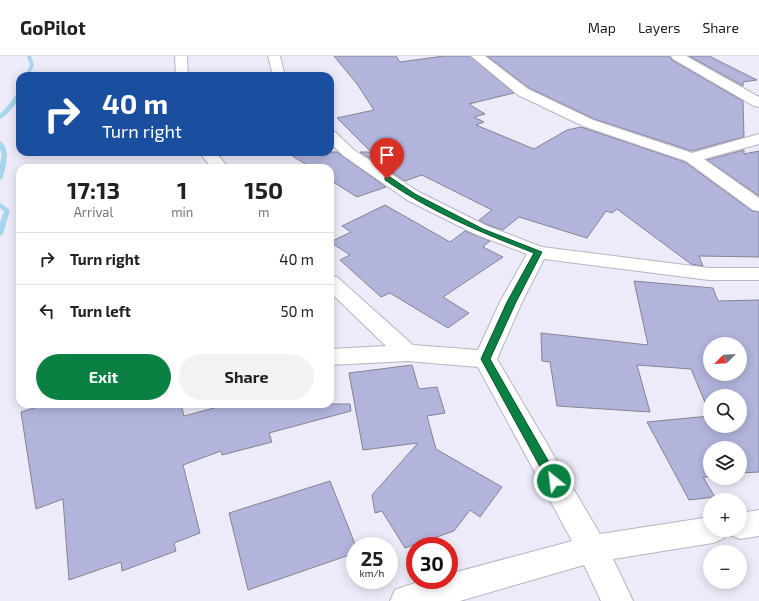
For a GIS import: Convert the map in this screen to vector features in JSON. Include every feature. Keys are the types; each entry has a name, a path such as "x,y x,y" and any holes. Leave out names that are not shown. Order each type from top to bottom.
{"street":[{"path":"182,56 182,72"},
{"path":"274,56 278,72"},
{"path":"476,56 523,92 588,123 692,158 759,206"},
{"path":"677,56 759,103"},
{"path":"334,139 349,153 413,196 481,230 538,252 709,274 759,274"},
{"path":"692,158 759,139"},
{"path":"210,156 218,164"},
{"path":"486,359 511,302 538,252"},
{"path":"334,285 407,353"},
{"path":"334,357 407,353 486,359"},
{"path":"486,359 592,549 617,601"},
{"path":"747,525 759,523"},
{"path":"406,601 592,549 703,532"}],"building":[{"path":"334,56 396,56 400,62 444,56 470,56 514,93 469,104 485,114 474,117 484,122 476,125 534,149 567,130 581,127 685,162 752,211 759,212 759,257 699,256 703,266 691,264 617,209 612,213 606,211 587,238 519,217 503,230 488,225 479,220 492,210 422,175 405,181 360,152 371,152 337,118 374,110 357,84"},
{"path":"487,56 670,56 672,60 743,101 744,137 692,151 594,119 529,88"},
{"path":"689,56 709,56 757,80 743,82 743,86"},
{"path":"744,150 744,154 759,151 759,196 707,160"},
{"path":"334,152 337,152 386,187 357,197 334,183 334,164 306,164 292,156 334,156"},
{"path":"385,205 450,242 465,231 490,241 483,247 503,257 443,297 469,313 448,328 390,293 381,297 340,260 350,255 334,245 334,240 351,232 342,226"},
{"path":"634,281 713,288 718,301 759,300 759,472 747,473 747,441 703,441 703,485 708,485 713,493 703,493 703,498 689,500 647,422 703,417 703,433 747,433 747,389 703,389 703,397 691,369 637,365 650,412 557,406 550,362 542,361 541,333 648,345"},
{"path":"412,365 419,389 437,387 445,413 427,416 436,449 502,487 480,517 470,510 454,531 437,537 406,537 405,548 382,511 375,513 372,495 418,443 363,450 349,373"},
{"path":"334,404 350,404 351,411 269,433 272,442 222,455 221,451 183,465 200,533 174,543 176,551 122,571 121,562 69,580 63,499 36,509 21,412 34,408 182,408 184,416 214,408 334,408"},
{"path":"330,481 352,537 346,537 346,556 248,590 229,513"}],"waterway":[{"path":"29,56 32,65 29,72"},
{"path":"0,117 16,98"},
{"path":"0,143 5,154 0,178"},
{"path":"0,205 7,210 0,234"}],"route":[{"path":"387,179 413,196 481,230 538,252 511,302 486,359 554,481"}]}
